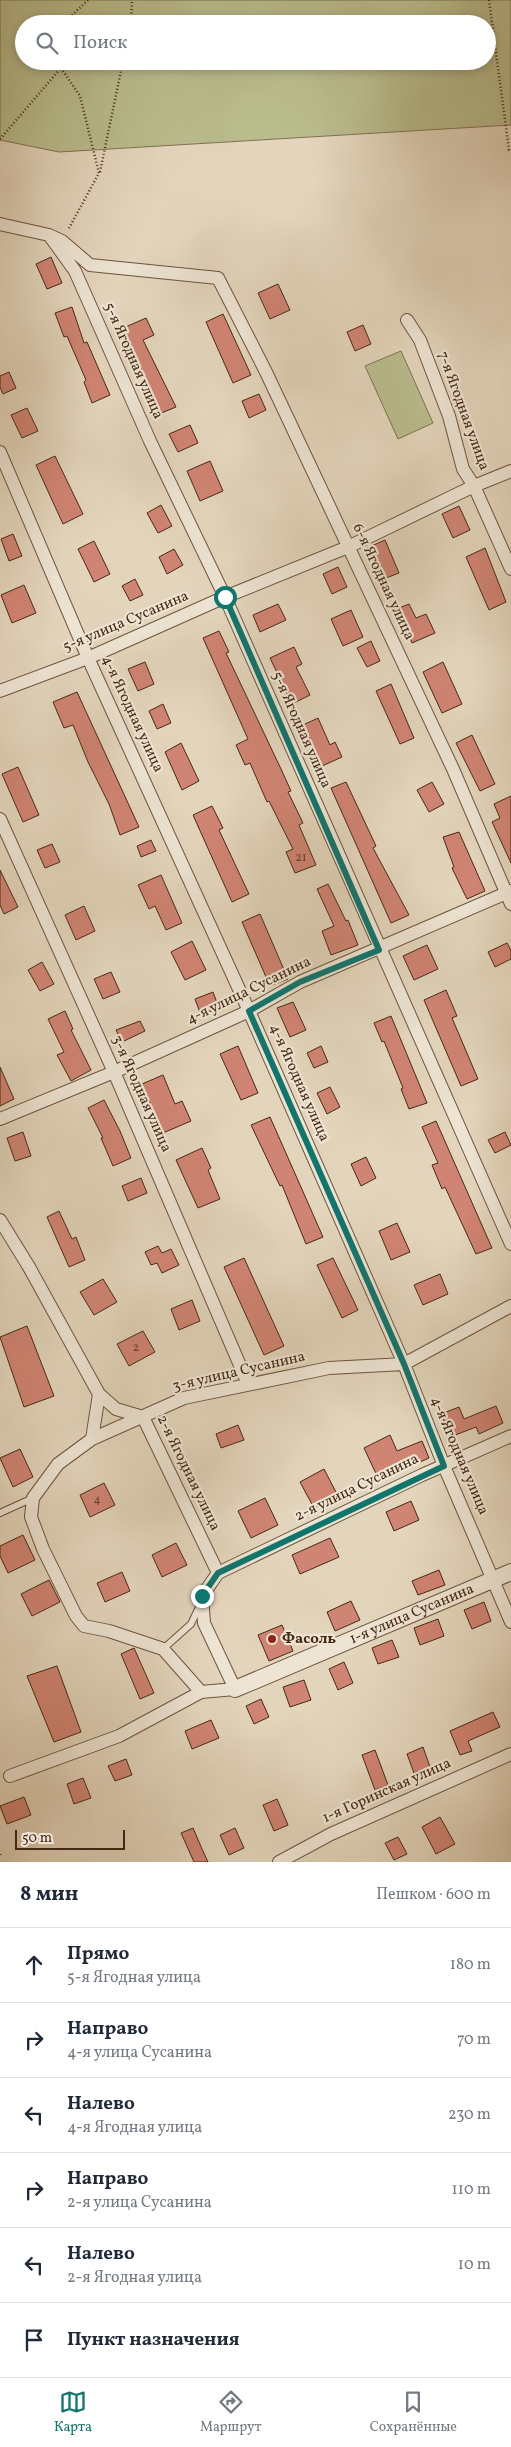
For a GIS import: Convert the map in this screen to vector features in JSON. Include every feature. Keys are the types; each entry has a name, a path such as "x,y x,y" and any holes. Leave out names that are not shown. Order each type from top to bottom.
{"street":[{"path":"0,224 49,235 62,241"},
{"name":"5-я Ягодная улица","path":"49,235 75,271 150,441 225,597 379,950 511,1244"},
{"name":"6-я Ягодная улица","path":"62,241 90,265 218,278 266,372 453,769 509,896"},
{"name":"7-я Ягодная улица","path":"407,320 420,340 449,416 463,469 474,486 511,569"},
{"name":"4-я Ягодная улица","path":"0,452 88,658 249,1011 404,1364 444,1466 511,1622"},
{"name":"5-я улица Сусанина","path":"0,691 88,658 225,597 348,547 474,486 511,471"},
{"name":"3-я Ягодная улица","path":"0,818 114,1072 248,1384"},
{"name":"4-я улица Сусанина","path":"0,1120 114,1072 249,1011 300,982 509,896"},
{"name":"2-я Ягодная улица","path":"0,1220 29,1267 98,1394 116,1409 143,1417 218,1573"},
{"name":"3-я улица Сусанина","path":"33,1498 58,1464 92,1439 184,1398 329,1368 404,1364 511,1306"},
{"path":"92,1439 98,1394"},
{"name":"2-я улица Сусанина","path":"218,1573 511,1436"},
{"path":"33,1498 31,1517 43,1549 76,1616 84,1626 109,1631 163,1649 201,1692"},
{"name":"1-я улица Сусанина","path":"10,1776 119,1736 201,1692 235,1689 511,1572"},
{"path":"218,1573 202,1596 204,1623 235,1689"},
{"name":"1-я Горинская улица","path":"278,1862 331,1834 511,1754"}],"lane":[{"path":"0,1513 33,1498"},
{"path":"163,1649 191,1624 202,1596"}],"path":[{"path":"72,15 88,0"},
{"path":"131,15 132,0"},
{"path":"488,0 490,15"},
{"path":"496,57 509,150 511,151"},
{"path":"0,139 58,70"},
{"path":"61,70 80,96 99,173"},
{"path":"62,241 99,173 121,70"}],"green space":[{"path":"0,0 511,0 511,125 59,152 0,140"},
{"path":"401,351 433,423 398,439 365,366"}],"building":[{"path":"51,257 62,283 47,289 36,264"},
{"path":"278,284 290,310 270,319 258,293"},
{"path":"72,307 84,343 87,342 110,395 92,403 84,382 86,380 67,336 64,337 55,313"},
{"path":"223,314 251,375 233,383 206,322"},
{"path":"146,318 154,335 143,340 176,407 159,414 153,394 121,329"},
{"path":"363,325 371,344 355,351 347,332"},
{"path":"9,372 16,388 3,394 0,387 0,376"},
{"path":"259,394 266,410 249,418 242,401"},
{"path":"27,408 38,431 22,438 11,415"},
{"path":"190,425 198,443 178,452 169,434"},
{"path":"55,456 83,514 63,524 36,465"},
{"path":"210,461 223,491 200,501 187,471"},
{"path":"161,505 172,526 158,533 147,513"},
{"path":"459,506 470,530 453,538 442,514"},
{"path":"13,534 22,556 9,561 1,539"},
{"path":"385,540 399,573 381,580 367,548"},
{"path":"94,541 110,574 94,582 78,549"},
{"path":"485,548 506,602 489,610 466,557"},
{"path":"174,549 183,565 167,574 159,557"},
{"path":"338,567 347,587 332,594 323,574"},
{"path":"135,579 143,595 130,601 122,586"},
{"path":"24,585 36,613 12,623 1,595"},
{"path":"278,604 286,620 260,632 253,615"},
{"path":"409,604 416,618 426,614 435,633 412,643 403,621 400,623 394,610"},
{"path":"351,610 363,637 343,646 331,619"},
{"path":"219,631 229,652 226,653 291,791 288,792 303,823 299,825 316,865 295,873 286,852 293,849 269,801 267,802 250,763 245,765 236,745 248,739 203,638"},
{"path":"371,641 380,661 367,667 357,648"},
{"path":"294,647 302,664 296,667 310,695 292,704 270,658"},
{"path":"145,662 154,684 138,691 128,669"},
{"path":"443,662 462,704 442,713 423,672"},
{"path":"391,684 414,738 400,744 376,691"},
{"path":"77,692 139,827 120,835 109,804 88,762 73,725 64,728 53,702"},
{"path":"163,704 171,723 157,729 149,711"},
{"path":"318,718 330,745 335,742 342,757 322,766 303,725"},
{"path":"472,735 495,784 480,791 456,743"},
{"path":"181,743 199,781 182,790 165,752"},
{"path":"18,767 39,815 23,822 2,774"},
{"path":"346,782 376,846 373,848 409,915 391,923 331,788"},
{"path":"432,782 444,804 429,812 417,790"},
{"path":"511,796 511,863 492,822 500,818 494,804"},
{"path":"212,806 223,828 219,830 249,894 232,902 193,815"},
{"path":"459,832 485,891 467,899 452,868 454,867 443,837"},
{"path":"151,840 156,851 141,857 137,846"},
{"path":"52,844 60,862 45,868 37,850"},
{"path":"0,870 18,907 4,914 0,905"},
{"path":"161,875 182,923 166,930 155,906 149,909 138,885"},
{"path":"328,884 346,921 348,920 358,945 331,955 322,931 334,926 317,889"},
{"path":"84,906 95,931 76,940 65,915"},
{"path":"260,914 288,979 270,986 242,922"},
{"path":"192,941 206,970 185,980 171,952"},
{"path":"507,943 511,950 511,959 495,967 488,952"},
{"path":"427,945 438,969 414,980 403,956"},
{"path":"42,962 54,984 40,991 28,970"},
{"path":"111,972 120,992 103,999 94,979"},
{"path":"446,990 457,1016 452,1018 478,1079 461,1086 424,1000"},
{"path":"213,992 219,1008 201,1015 195,999"},
{"path":"293,1002 306,1030 290,1037 277,1008"},
{"path":"65,1011 73,1029 71,1030 91,1070 71,1081 57,1055 64,1052 48,1019"},
{"path":"391,1016 427,1103 409,1109 401,1089 403,1088 384,1041 382,1042 374,1023"},
{"path":"140,1021 145,1031 122,1042 116,1030"},
{"path":"238,1046 258,1093 241,1100 220,1054"},
{"path":"321,1046 328,1062 314,1068 307,1053"},
{"path":"0,1067 14,1099 0,1106"},
{"path":"163,1075 175,1104 182,1101 191,1121 163,1133 142,1084"},
{"path":"330,1087 340,1107 327,1114 317,1093"},
{"path":"104,1100 131,1158 113,1166 101,1138 103,1138 88,1108"},
{"path":"270,1117 323,1237 306,1244 282,1185 280,1186 251,1125"},
{"path":"436,1121 492,1248 476,1254 445,1187 442,1189 432,1165 438,1163 422,1127"},
{"path":"23,1132 31,1156 15,1161 7,1138"},
{"path":"505,1132 511,1145 495,1153 488,1140"},
{"path":"202,1148 211,1168 208,1170 220,1199 198,1208 176,1160"},
{"path":"366,1157 376,1178 361,1186 351,1164"},
{"path":"141,1178 147,1193 128,1201 122,1186"},
{"path":"59,1211 72,1239 76,1237 85,1260 69,1267 47,1217"},
{"path":"397,1223 410,1252 391,1260 379,1231"},
{"path":"158,1246 162,1253 171,1249 179,1265 162,1273 157,1263 151,1265 145,1252"},
{"path":"244,1258 284,1346 264,1355 224,1267"},
{"path":"333,1258 358,1310 342,1318 317,1265"},
{"path":"440,1274 448,1294 423,1305 414,1285"},
{"path":"103,1279 117,1302 94,1315 80,1292"},
{"path":"192,1300 200,1321 179,1330 171,1309"},
{"path":"27,1326 54,1396 24,1407 0,1337"},
{"path":"143,1331 155,1352 129,1366 117,1344"},
{"path":"496,1406 503,1423 479,1434 476,1427 450,1437 441,1414 459,1407 464,1419"},
{"path":"238,1425 244,1440 221,1448 216,1434"},
{"path":"390,1435 397,1451 422,1441 429,1458 379,1480 364,1448"},
{"path":"20,1449 33,1477 13,1487 0,1458"},
{"path":"324,1469 338,1496 314,1508 300,1482"},
{"path":"104,1483 115,1505 90,1517 80,1495"},
{"path":"265,1498 278,1525 251,1538 238,1511"},
{"path":"411,1501 419,1520 394,1531 386,1512"},
{"path":"23,1535 35,1560 8,1573 0,1556 0,1546"},
{"path":"330,1538 339,1557 300,1574 292,1555"},
{"path":"176,1543 187,1565 162,1577 152,1555"},
{"path":"439,1570 445,1585 418,1595 412,1581"},
{"path":"122,1572 130,1591 105,1602 97,1583"},
{"path":"49,1580 60,1602 32,1616 21,1594"},
{"path":"351,1601 360,1620 335,1631 327,1612"},
{"path":"484,1602 491,1621 472,1629 464,1610"},
{"path":"438,1619 444,1636 420,1645 414,1628"},
{"path":"282,1625 293,1651 269,1661 258,1635"},
{"path":"392,1640 399,1657 378,1664 372,1648"},
{"path":"134,1648 154,1693 140,1699 121,1654"},
{"path":"344,1662 353,1683 338,1690 329,1669"},
{"path":"57,1666 81,1732 54,1742 27,1676"},
{"path":"304,1680 311,1700 290,1707 283,1687"},
{"path":"261,1699 269,1717 254,1724 246,1706"},
{"path":"493,1712 500,1727 468,1741 472,1751 460,1755 450,1731"},
{"path":"211,1720 219,1738 192,1749 185,1731"},
{"path":"423,1747 430,1767 414,1773 407,1754"},
{"path":"375,1750 388,1785 375,1790 362,1755"},
{"path":"126,1759 132,1775 115,1781 108,1766"},
{"path":"83,1778 91,1798 74,1804 67,1784"},
{"path":"24,1797 31,1815 7,1824 0,1806"},
{"path":"277,1799 288,1825 274,1831 263,1805"},
{"path":"440,1817 455,1844 436,1854 422,1827"},
{"path":"193,1828 208,1862 194,1862 181,1833"},
{"path":"235,1828 244,1848 229,1855 220,1835"},
{"path":"398,1837 407,1854 394,1860 385,1843"}],"place":[{"name":"Фасоль","path":"272,1639"}],"route":[{"path":"202,1596 218,1573 422,1474 444,1466 404,1364 249,1011 300,982 379,950 225,597"}]}
